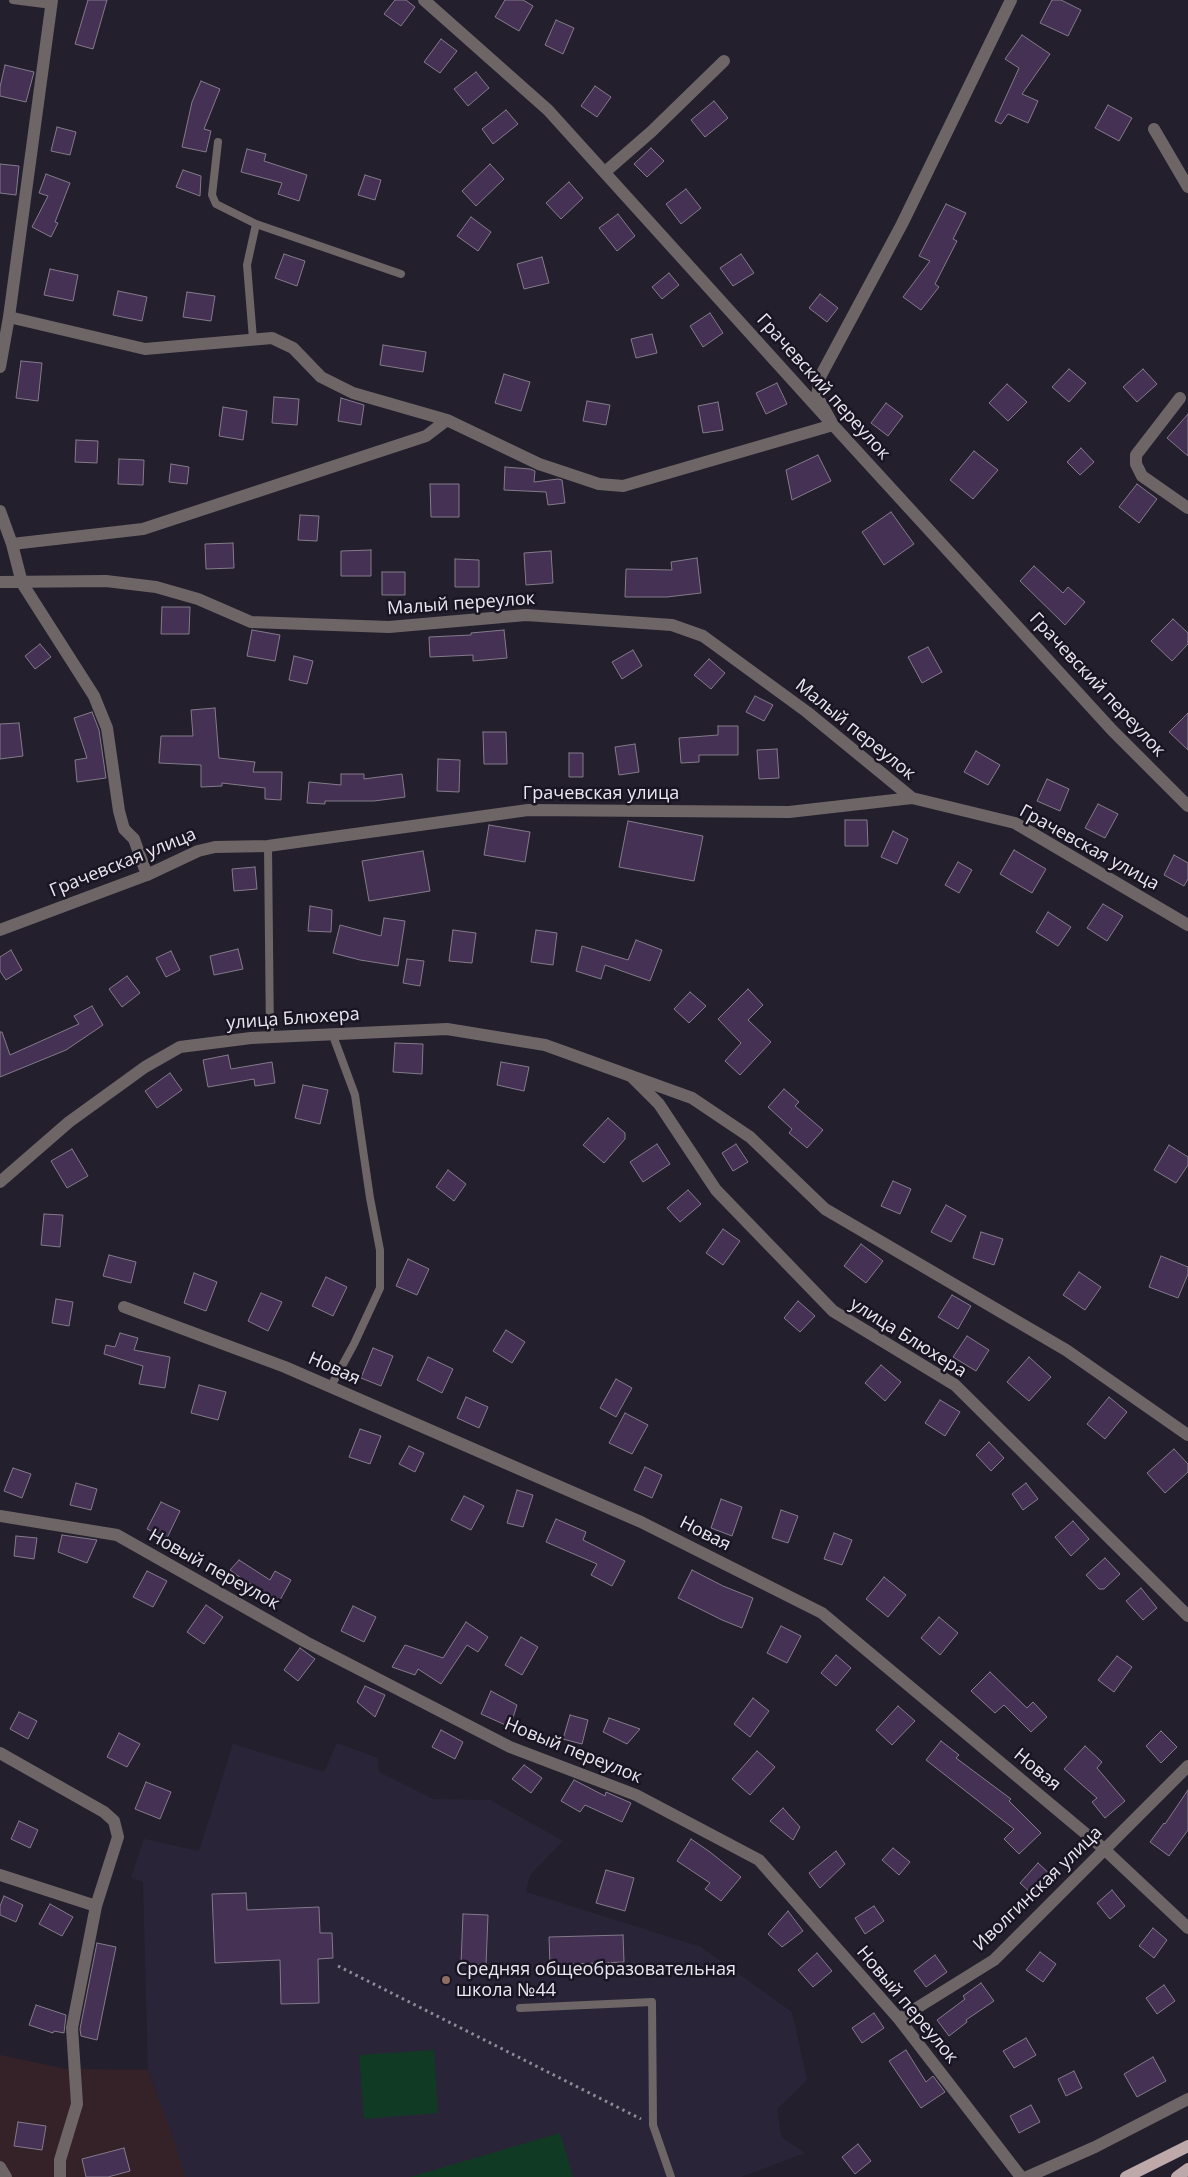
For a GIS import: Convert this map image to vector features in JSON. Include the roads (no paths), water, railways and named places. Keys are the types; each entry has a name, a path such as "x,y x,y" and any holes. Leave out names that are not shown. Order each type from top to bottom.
{"main road":[{"path":"1126,2177 1188,2146"},
{"path":"1177,2177 1188,2169"}],"street":[{"name":"Грачевский переулок","path":"424,0 548,110 1112,730 1188,806"},
{"path":"9,317 145,349 272,338 293,348 321,377 353,393 447,420 539,464 599,484 623,486 833,425 818,396 820,377 902,224 1011,0"},
{"path":"0,367 9,317 52,2"},
{"path":"605,172 651,132 724,61"},
{"path":"1154,129 1188,186"},
{"path":"1180,398 1136,455 1136,464 1142,476 1188,508"},
{"path":"12,544 143,529 426,436 447,420"},
{"path":"0,511 12,544 22,583 94,696 107,728 119,811 124,829 134,839 147,875"},
{"name":"Малый переулок","path":"0,582 106,581 156,587 198,599 251,622 389,627 526,614 672,625 703,636 807,712 912,798"},
{"name":"Грачевская улица","path":"0,930 147,875 198,851 215,846 268,846 528,810 789,812 912,798 1015,823 1188,924"},
{"name":"улица Блюхера","path":"0,1182 70,1122 145,1067 180,1047 251,1038 332,1033 446,1030 545,1045 628,1073 692,1098 750,1137 825,1209 1066,1350 1188,1435"},
{"name":"улица Блюхера","path":"628,1073 659,1104 716,1190 833,1311 955,1385 1188,1616"},
{"name":"Новая","path":"124,1307 331,1386 641,1522 822,1613 1104,1849 1188,1928"},
{"name":"Новый переулок","path":"0,1516 117,1535 306,1642 510,1747 636,1795 759,1860 899,2019 1021,2177"},
{"path":"0,1752 104,1812 114,1821 118,1837 96,1906 72,2028 77,2104 60,2160 60,2177"},
{"name":"Иволгинская улица","path":"899,2019 994,1960 1188,1766"},
{"path":"0,1875 96,1906"},
{"path":"1027,2177 1095,2146 1188,2099"},
{"path":"0,2167 6,2177"}],"lane":[{"path":"13,0 52,2"},
{"path":"218,142 212,195 216,204 256,224 401,274"},
{"path":"253,339 247,265 256,224"},
{"path":"268,846 270,1038"},
{"path":"331,1386 354,1344 380,1288 380,1250 370,1198 355,1095 332,1033"},
{"path":"520,2008 652,2002 653,2125 671,2177"}],"place":[{"name":"Средняя общеобразовательная школа №44","path":"446,1980"}]}
